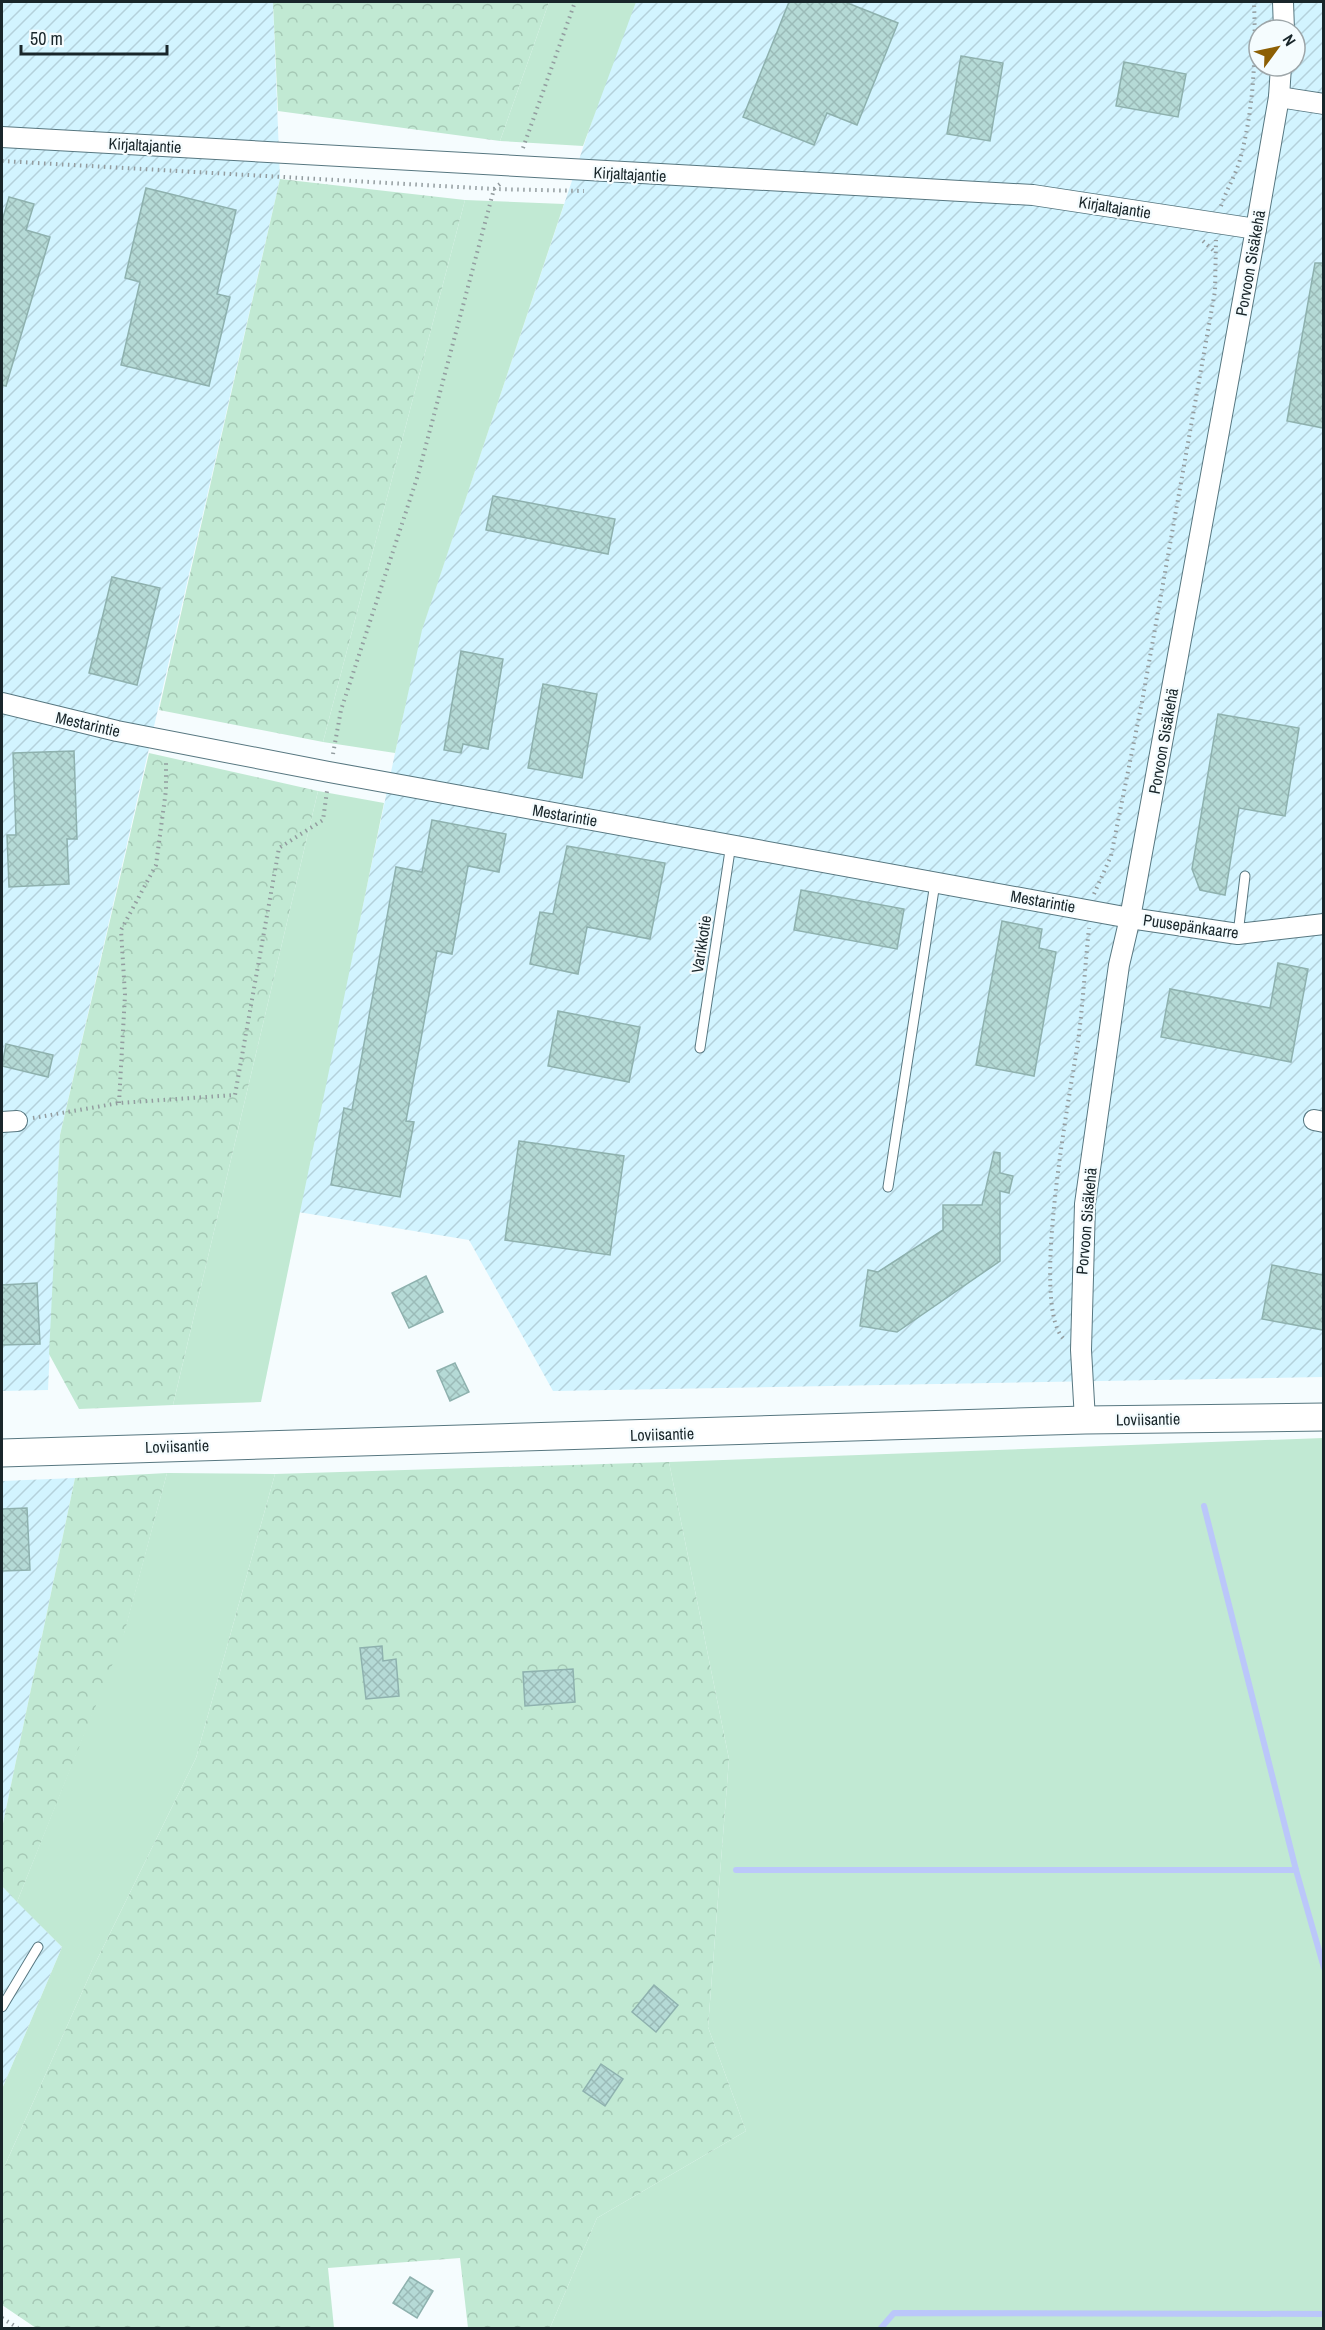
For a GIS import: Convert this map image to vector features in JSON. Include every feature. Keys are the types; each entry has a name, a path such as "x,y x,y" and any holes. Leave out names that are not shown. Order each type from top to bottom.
{"main road":[{"name":"Loviisantie","path":"2,1453 1085,1420 1323,1417"}],"street":[{"path":"1283,2 1284,18"},
{"name":"Porvoon Sisäkehä","path":"1085,1420 1080,1350 1085,1204 1119,965 1130,918 1256,229 1280,78"},
{"path":"1279,97 1323,104"},
{"name":"Kirjaltajantie","path":"2,137 1033,195 1256,229"},
{"name":"Mestarintie","path":"2,703 117,731 330,772 1130,918"},
{"name":"Puusepänkaarre","path":"1130,918 1238,934 1323,924"}],"lane":[{"name":"Varikkotie","path":"700,1048 731,844"},
{"path":"1238,934 1245,876"},
{"path":"888,1187 935,883"},
{"path":"2,2007 38,1947"}],"path":[{"path":"9,1121 119,1103 235,1095 279,848 323,820 341,710 418,475 495,189 516,165 575,2"},
{"path":"1080,1350 1061,1337 1054,1325 1051,1301 1052,1237 1057,1182 1078,1039 1091,910 1094,889 1111,856 1142,702 1215,291 1218,223 1222,204 1239,163 1250,106 1256,55 1254,2"},
{"path":"119,1103 125,995 121,930 156,865 166,790 166,740"},
{"path":"2,2318 18,2328"}],"shaded area":[{"path":"2,2 273,2 280,179 60,1135 48,1390 2,1391"},
{"path":"634,2 1323,2 1323,1377 553,1391 469,1240 298,1212 420,635"},
{"path":"75,1478 2,1828 2,1481"},
{"path":"2,1886 62,1947 2,2089"}],"green space":[{"path":"273,2 549,2 500,141 278,111"},
{"path":"549,2 636,2 583,146 500,141"},
{"path":"280,179 465,200 323,742 159,710"},
{"path":"465,200 564,204 422,630 395,753 323,742"},
{"path":"149,753 318,791 173,1405 79,1409 49,1354 60,1135"},
{"path":"318,791 384,803 261,1402 173,1405"},
{"path":"1323,1438 1323,2328 550,2328 597,2218 746,2131 708,2027 729,1759 669,1462"},
{"path":"669,1462 729,1759 708,2027 746,2131 597,2218 550,2328 468,2328 460,2258 328,2268 334,2328 36,2328 2,2305 2,2172 92,1970 196,1758 275,1474"},
{"path":"167,1473 275,1474 196,1758 92,1970 2,2172 2,2089 62,1947 17,1902 124,1633"},
{"path":"167,1473 123,1638 17,1902 2,1886 2,1828 75,1478"}],"building":[{"path":"789,2 845,2 898,23 857,125 827,113 814,145 743,117"},
{"path":"961,56 1003,63 990,141 947,134"},
{"path":"1124,62 1186,74 1178,117 1116,106"},
{"path":"146,188 236,210 217,294 230,297 209,386 121,365 140,282 125,278"},
{"path":"9,197 34,204 26,230 50,237 6,386 2,385 2,221"},
{"path":"1315,263 1323,263 1323,428 1287,421"},
{"path":"493,496 615,519 608,554 486,530"},
{"path":"112,577 160,588 137,685 89,673"},
{"path":"461,651 503,659 488,749 463,744 461,753 444,750"},
{"path":"543,684 597,694 582,778 528,768"},
{"path":"1218,714 1299,728 1285,816 1239,808 1225,895 1200,890 1192,869"},
{"path":"74,751 77,839 67,839 69,884 9,887 7,835 16,835 13,753"},
{"path":"432,820 506,834 499,872 468,866 452,954 437,951 406,1121 414,1122 400,1197 331,1185 344,1108 352,1110 396,867 422,872"},
{"path":"567,846 665,863 650,939 587,927 578,974 530,964 540,912 553,914"},
{"path":"801,890 904,909 897,949 794,930"},
{"path":"1002,921 1042,929 1039,948 1056,952 1034,1076 976,1065"},
{"path":"1278,963 1308,969 1291,1062 1161,1037 1170,989 1270,1008"},
{"path":"558,1011 640,1027 629,1082 548,1066"},
{"path":"6,1044 53,1055 48,1077 2,1066"},
{"path":"519,1141 624,1156 610,1255 505,1240"},
{"path":"994,1152 1000,1153 1000,1173 1013,1176 1009,1193 1000,1191 1000,1261 897,1332 860,1326 868,1270 878,1272 943,1230 943,1205 982,1205"},
{"path":"1272,1265 1323,1275 1323,1330 1262,1319"},
{"path":"426,1276 443,1312 409,1328 392,1293"},
{"path":"37,1283 40,1344 2,1345 2,1285"},
{"path":"455,1363 469,1392 450,1401 437,1371"},
{"path":"27,1508 30,1570 2,1571 2,1509"},
{"path":"382,1646 383,1661 396,1659 399,1696 366,1699 360,1648"},
{"path":"573,1669 575,1702 525,1706 523,1672"},
{"path":"654,1985 678,2005 656,2032 632,2012"},
{"path":"601,2064 623,2079 605,2106 583,2091"},
{"path":"410,2277 433,2291 417,2318 393,2303"}],"waterway":[{"path":"1204,1506 1296,1870 1324,1968"},
{"path":"736,1870 1296,1870"},
{"path":"881,2328 894,2313 1324,2314"}]}
